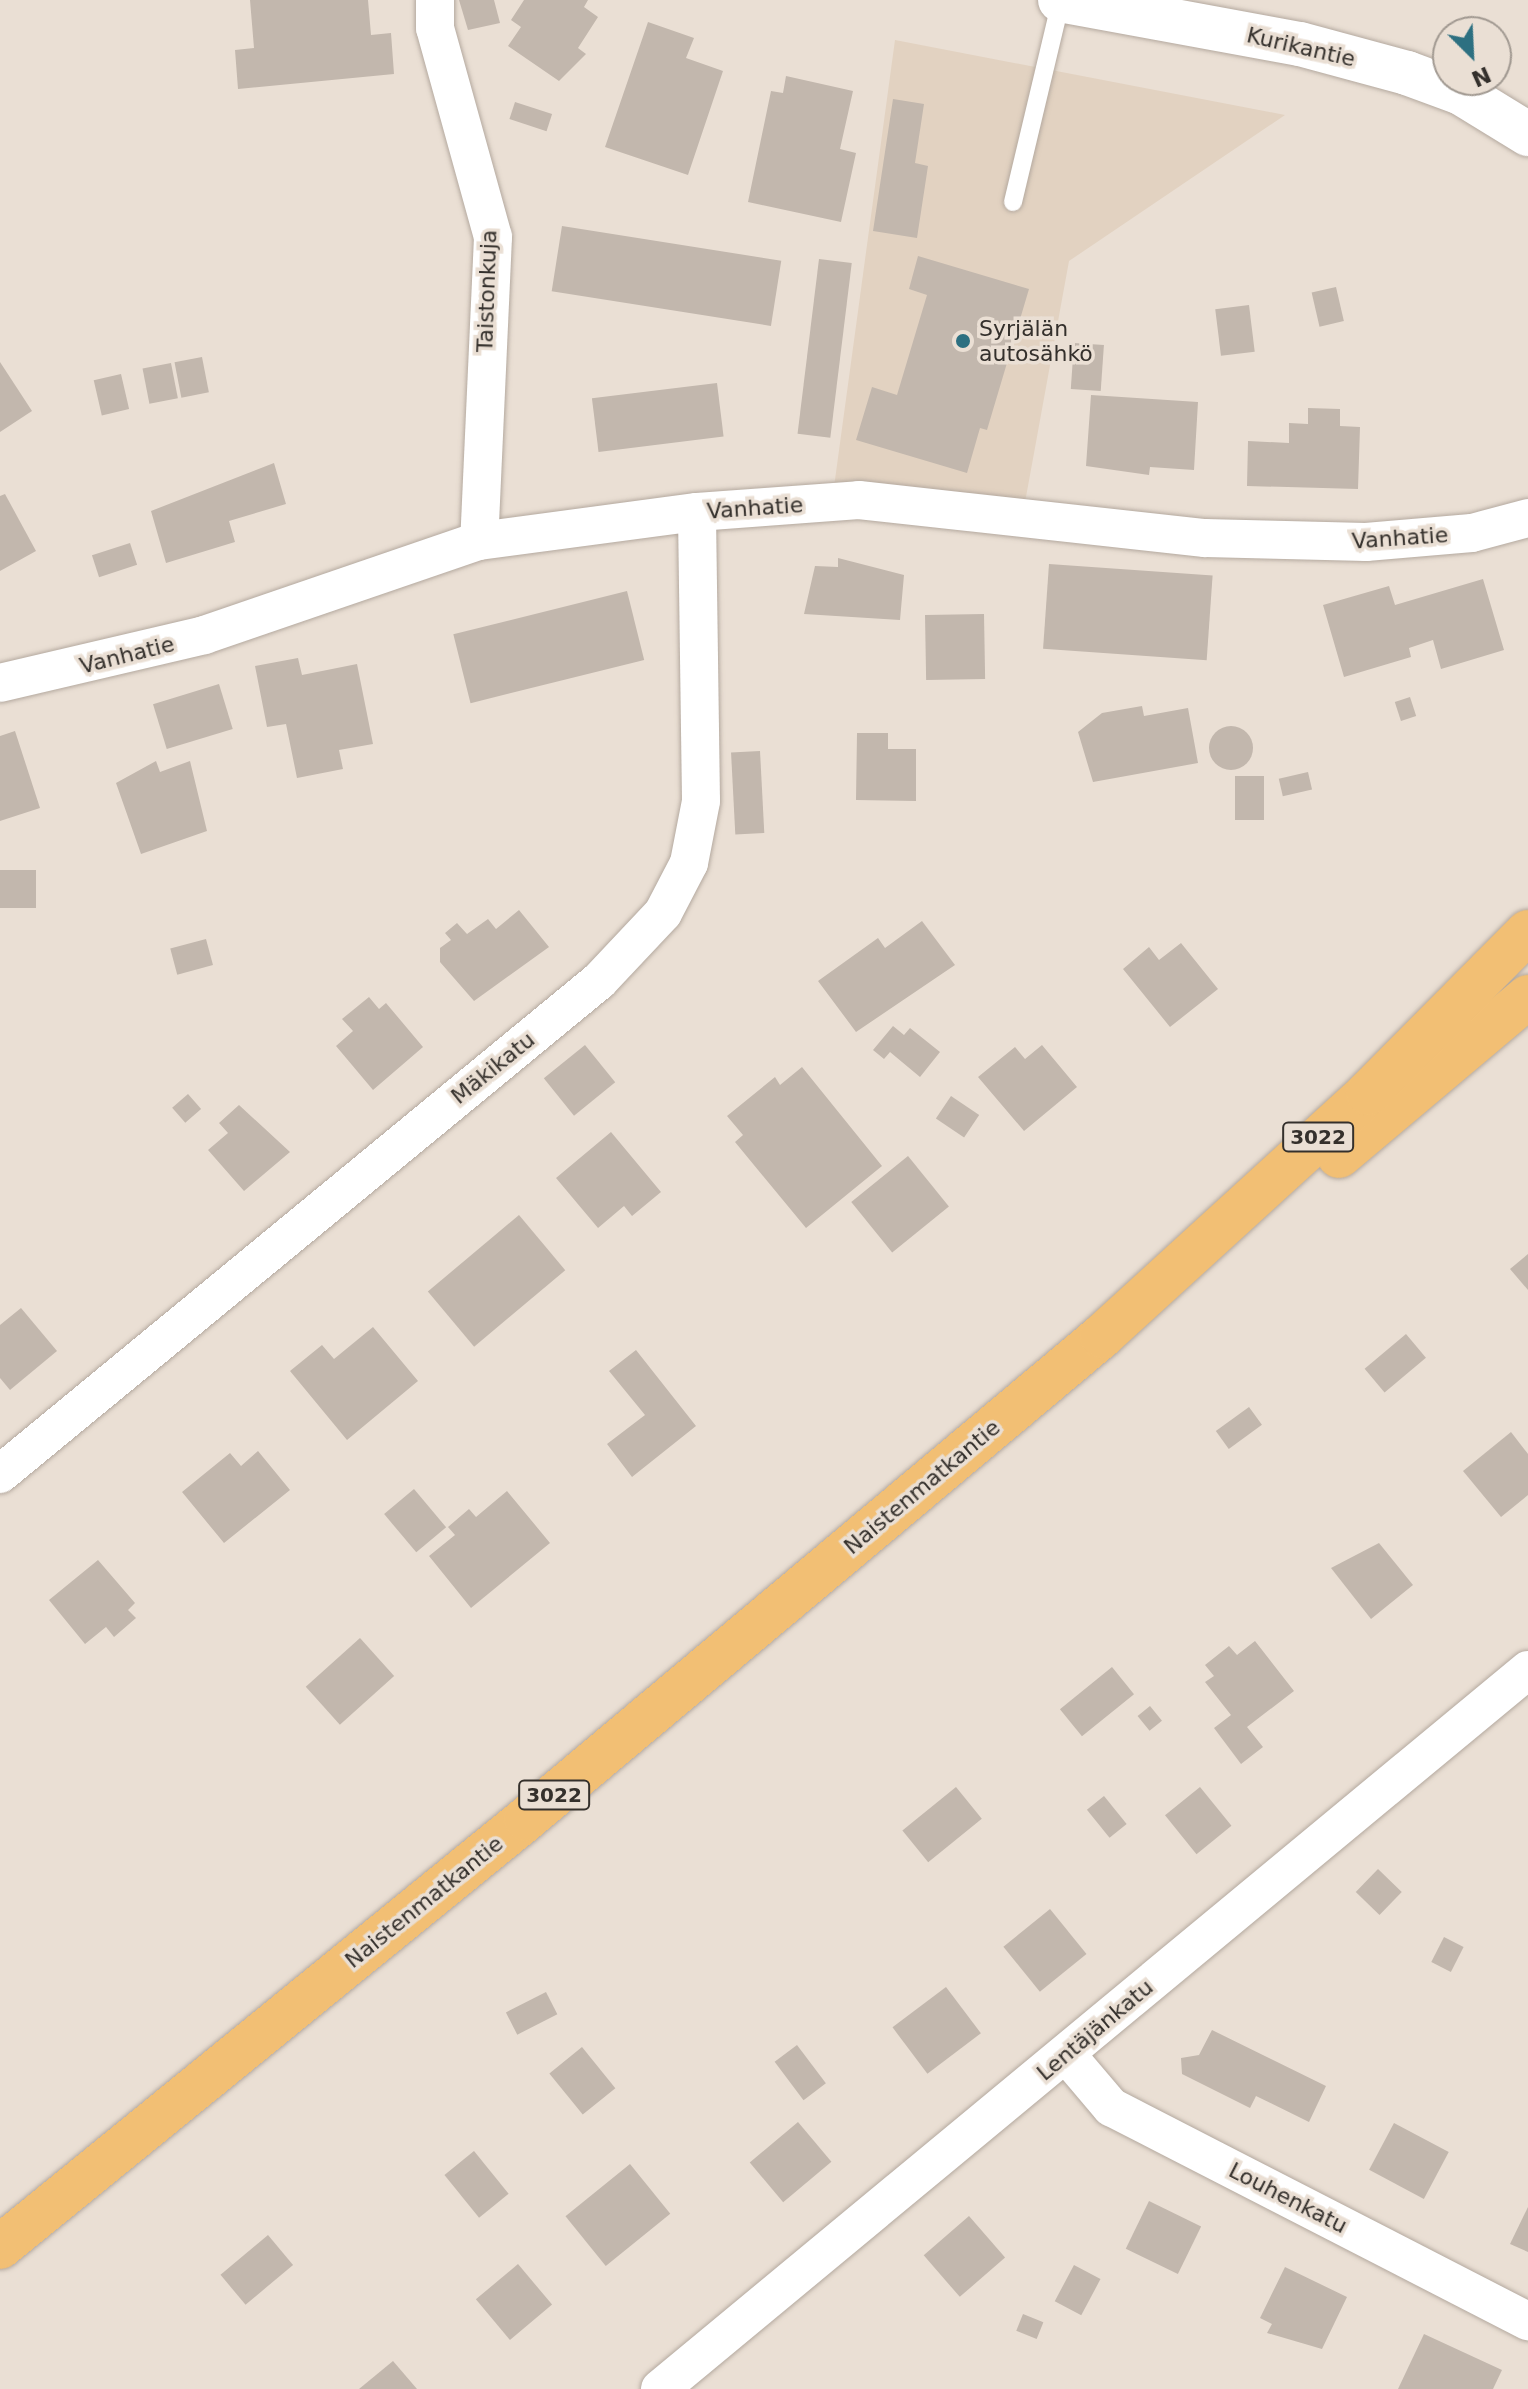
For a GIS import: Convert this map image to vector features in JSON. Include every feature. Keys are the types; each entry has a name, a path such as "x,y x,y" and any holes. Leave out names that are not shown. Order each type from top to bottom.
{"main road":[{"name":"Kurikantie","path":"1060,0 1392,68 1524,120"},
{"name":"Naistenmatkantie","path":"0,2247 526,1819 1102,1336 1368,1093 1528,932"},
{"name":"Naistenmatkantie","path":"1102,1336 1244,1233 1528,997"}],"street":[{"name":"Taistonkuja","path":"435,0 435,28 493,237 479,541"},
{"name":"Vanhatie","path":"0,683 204,635 479,541 697,512 859,500 1205,538 1366,542 1472,533 1528,518"},
{"name":"Mäkikatu","path":"0,1474 606,975 663,913 689,863 701,801 697,512"},
{"name":"Lentäjänkatu","path":"660,2389 1528,1670"},
{"name":"Louhenkatu","path":"1066,2054 1111,2107 1528,2321"}],"lane":[{"path":"1013,202 1060,0"}],"shaded area":[{"path":"895,40 1285,115 1069,261 1024,508 834,487"}],"building":[{"path":"250,0 368,0 371,35 391,33 394,74 238,89 235,50 254,48"},
{"path":"459,0 494,0 500,23 468,30"},
{"path":"524,0 588,0 584,7 598,17 578,48 586,54 559,81 508,46 521,27 511,20"},
{"path":"648,22 694,38 686,58 723,71 688,175 605,147"},
{"path":"786,76 853,91 840,149 856,153 841,222 748,202 771,91 783,93"},
{"path":"893,99 924,104 915,163 928,166 917,238 873,231"},
{"path":"515,102 552,114 547,131 509,119"},
{"path":"562,226 781,261 771,326 552,291"},
{"name":"Syrjälän autosähkö","path":"918,256 1029,289 987,430 980,428 967,473 856,440 872,387 897,395 927,295 909,289"},
{"path":"819,259 852,263 830,438 798,434"},
{"path":"1336,287 1344,321 1320,327 1312,293"},
{"path":"1249,305 1255,352 1221,356 1215,309"},
{"path":"1074,343 1104,345 1101,391 1071,389"},
{"path":"202,357 209,392 181,398 175,362"},
{"path":"0,362 32,411 0,432"},
{"path":"171,363 178,398 149,404 143,369"},
{"path":"121,374 129,409 102,415 94,380"},
{"path":"717,383 724,437 599,452 592,398"},
{"path":"1091,395 1198,402 1194,470 1150,467 1149,475 1086,466"},
{"path":"1308,408 1340,409 1340,426 1360,427 1358,489 1247,486 1248,441 1289,443 1289,423 1308,424"},
{"path":"274,463 286,504 229,521 235,542 166,563 151,511"},
{"path":"5,494 36,551 0,571 0,496"},
{"path":"130,543 137,565 99,577 92,555"},
{"path":"838,558 904,575 900,620 804,614 815,566 838,567"},
{"path":"1049,564 1213,575 1207,660 1043,649"},
{"path":"1483,579 1504,650 1441,669 1433,640 1409,648 1411,657 1344,677 1323,605 1389,586 1395,605"},
{"path":"627,591 644,660 470,703 453,634"},
{"path":"984,614 985,679 926,680 925,615"},
{"path":"298,658 302,675 357,664 373,744 339,750 343,769 297,778 286,724 267,727 255,666"},
{"path":"219,684 233,729 167,749 153,704"},
{"path":"1410,697 1416,716 1401,721 1395,702"},
{"path":"1142,706 1144,716 1188,708 1198,763 1093,782 1078,732 1102,713"},
{"path":"1231,726 1246,733 1253,748 1246,763 1231,770 1216,763 1209,748 1216,733"},
{"path":"15,731 40,808 0,821 0,736"},
{"path":"857,733 888,733 888,749 916,749 916,801 856,800"},
{"path":"760,751 764,833 735,834 731,753"},
{"path":"156,761 160,772 190,761 207,831 141,854 116,783"},
{"path":"1308,772 1312,790 1283,796 1279,779"},
{"path":"1235,776 1264,776 1264,820 1235,820"},
{"path":"0,870 36,870 36,908 0,908"},
{"path":"519,910 549,947 474,1001 440,962 440,948 451,940 445,933 457,923 467,934 488,919 496,929"},
{"path":"922,921 955,965 856,1032 818,981 878,938 885,948"},
{"path":"206,939 213,965 177,975 170,949"},
{"path":"1181,943 1218,989 1170,1027 1123,969 1149,947 1159,960"},
{"path":"369,997 379,1009 386,1003 423,1047 373,1090 336,1046 353,1031 342,1019"},
{"path":"893,1026 904,1035 910,1028 940,1052 920,1077 890,1052 884,1059 873,1050"},
{"path":"585,1045 615,1082 574,1116 544,1078"},
{"path":"1042,1045 1077,1087 1024,1131 978,1077 1015,1047 1025,1059"},
{"path":"802,1067 882,1166 806,1228 735,1142 743,1135 727,1116 775,1077 780,1085"},
{"path":"188,1094 201,1109 185,1123 172,1108"},
{"path":"951,1096 979,1115 964,1137 936,1118"},
{"path":"239,1105 290,1152 244,1191 208,1150 228,1133 219,1123"},
{"path":"611,1132 661,1192 632,1216 624,1206 598,1228 556,1178"},
{"path":"908,1156 949,1207 892,1252 851,1202"},
{"path":"519,1215 565,1270 474,1347 428,1291"},
{"path":"1528,1254 1528,1290 1510,1269"},
{"path":"21,1308 57,1351 10,1390 0,1378 0,1325"},
{"path":"373,1327 418,1381 347,1440 290,1371 322,1345 334,1359"},
{"path":"1406,1334 1426,1358 1385,1392 1365,1369"},
{"path":"636,1350 696,1426 632,1477 607,1444 645,1415 609,1371"},
{"path":"1249,1407 1262,1425 1229,1449 1216,1431"},
{"path":"1511,1432 1528,1454 1528,1495 1501,1517 1463,1471"},
{"path":"258,1451 290,1490 224,1543 182,1492 230,1453 241,1466"},
{"path":"414,1489 446,1527 416,1552 384,1514"},
{"path":"507,1491 550,1543 471,1608 429,1556 455,1535 448,1527 469,1509 476,1517"},
{"path":"1379,1543 1413,1585 1371,1619 1331,1568"},
{"path":"98,1560 135,1603 128,1610 136,1618 114,1637 106,1627 85,1644 49,1600"},
{"path":"360,1638 394,1676 340,1725 306,1687"},
{"path":"1255,1641 1294,1691 1247,1727 1263,1747 1241,1764 1214,1728 1231,1715 1205,1682 1214,1676 1205,1665 1229,1646 1237,1655"},
{"path":"1112,1667 1134,1694 1082,1736 1060,1709"},
{"path":"1150,1706 1162,1721 1150,1731 1138,1716"},
{"path":"956,1787 982,1819 928,1862 902,1830"},
{"path":"1200,1787 1231,1826 1196,1854 1165,1815"},
{"path":"1104,1796 1127,1824 1110,1838 1087,1810"},
{"path":"1378,1869 1402,1892 1380,1915 1356,1892"},
{"path":"1050,1909 1087,1954 1040,1992 1003,1947"},
{"path":"1444,1937 1464,1947 1451,1972 1431,1962"},
{"path":"946,1987 981,2033 927,2074 892,2027"},
{"path":"546,1992 557,2014 517,2035 506,2012"},
{"path":"1212,2030 1326,2086 1309,2122 1256,2096 1250,2108 1182,2074 1181,2058 1199,2055"},
{"path":"797,2045 826,2083 804,2100 775,2062"},
{"path":"582,2047 615,2088 583,2115 549,2073"},
{"path":"798,2122 831,2162 783,2202 750,2162"},
{"path":"1394,2123 1449,2152 1424,2199 1369,2170"},
{"path":"474,2151 509,2194 479,2218 444,2175"},
{"path":"630,2164 670,2214 606,2266 565,2216"},
{"path":"1149,2201 1201,2226 1178,2274 1126,2249"},
{"path":"1528,2207 1528,2252 1510,2244"},
{"path":"969,2216 1005,2258 960,2297 924,2255"},
{"path":"268,2235 293,2265 246,2305 221,2275"},
{"path":"518,2264 552,2305 510,2340 476,2299"},
{"path":"1074,2265 1100,2279 1081,2315 1055,2301"},
{"path":"1285,2267 1347,2297 1322,2349 1267,2333 1272,2324 1260,2318"},
{"path":"1023,2314 1043,2322 1037,2339 1016,2331"},
{"path":"1424,2334 1502,2370 1493,2389 1398,2389"},
{"path":"393,2361 417,2389 359,2389"}],"place":[{"name":"Syrjälän autosähkö","path":"963,341"}]}
